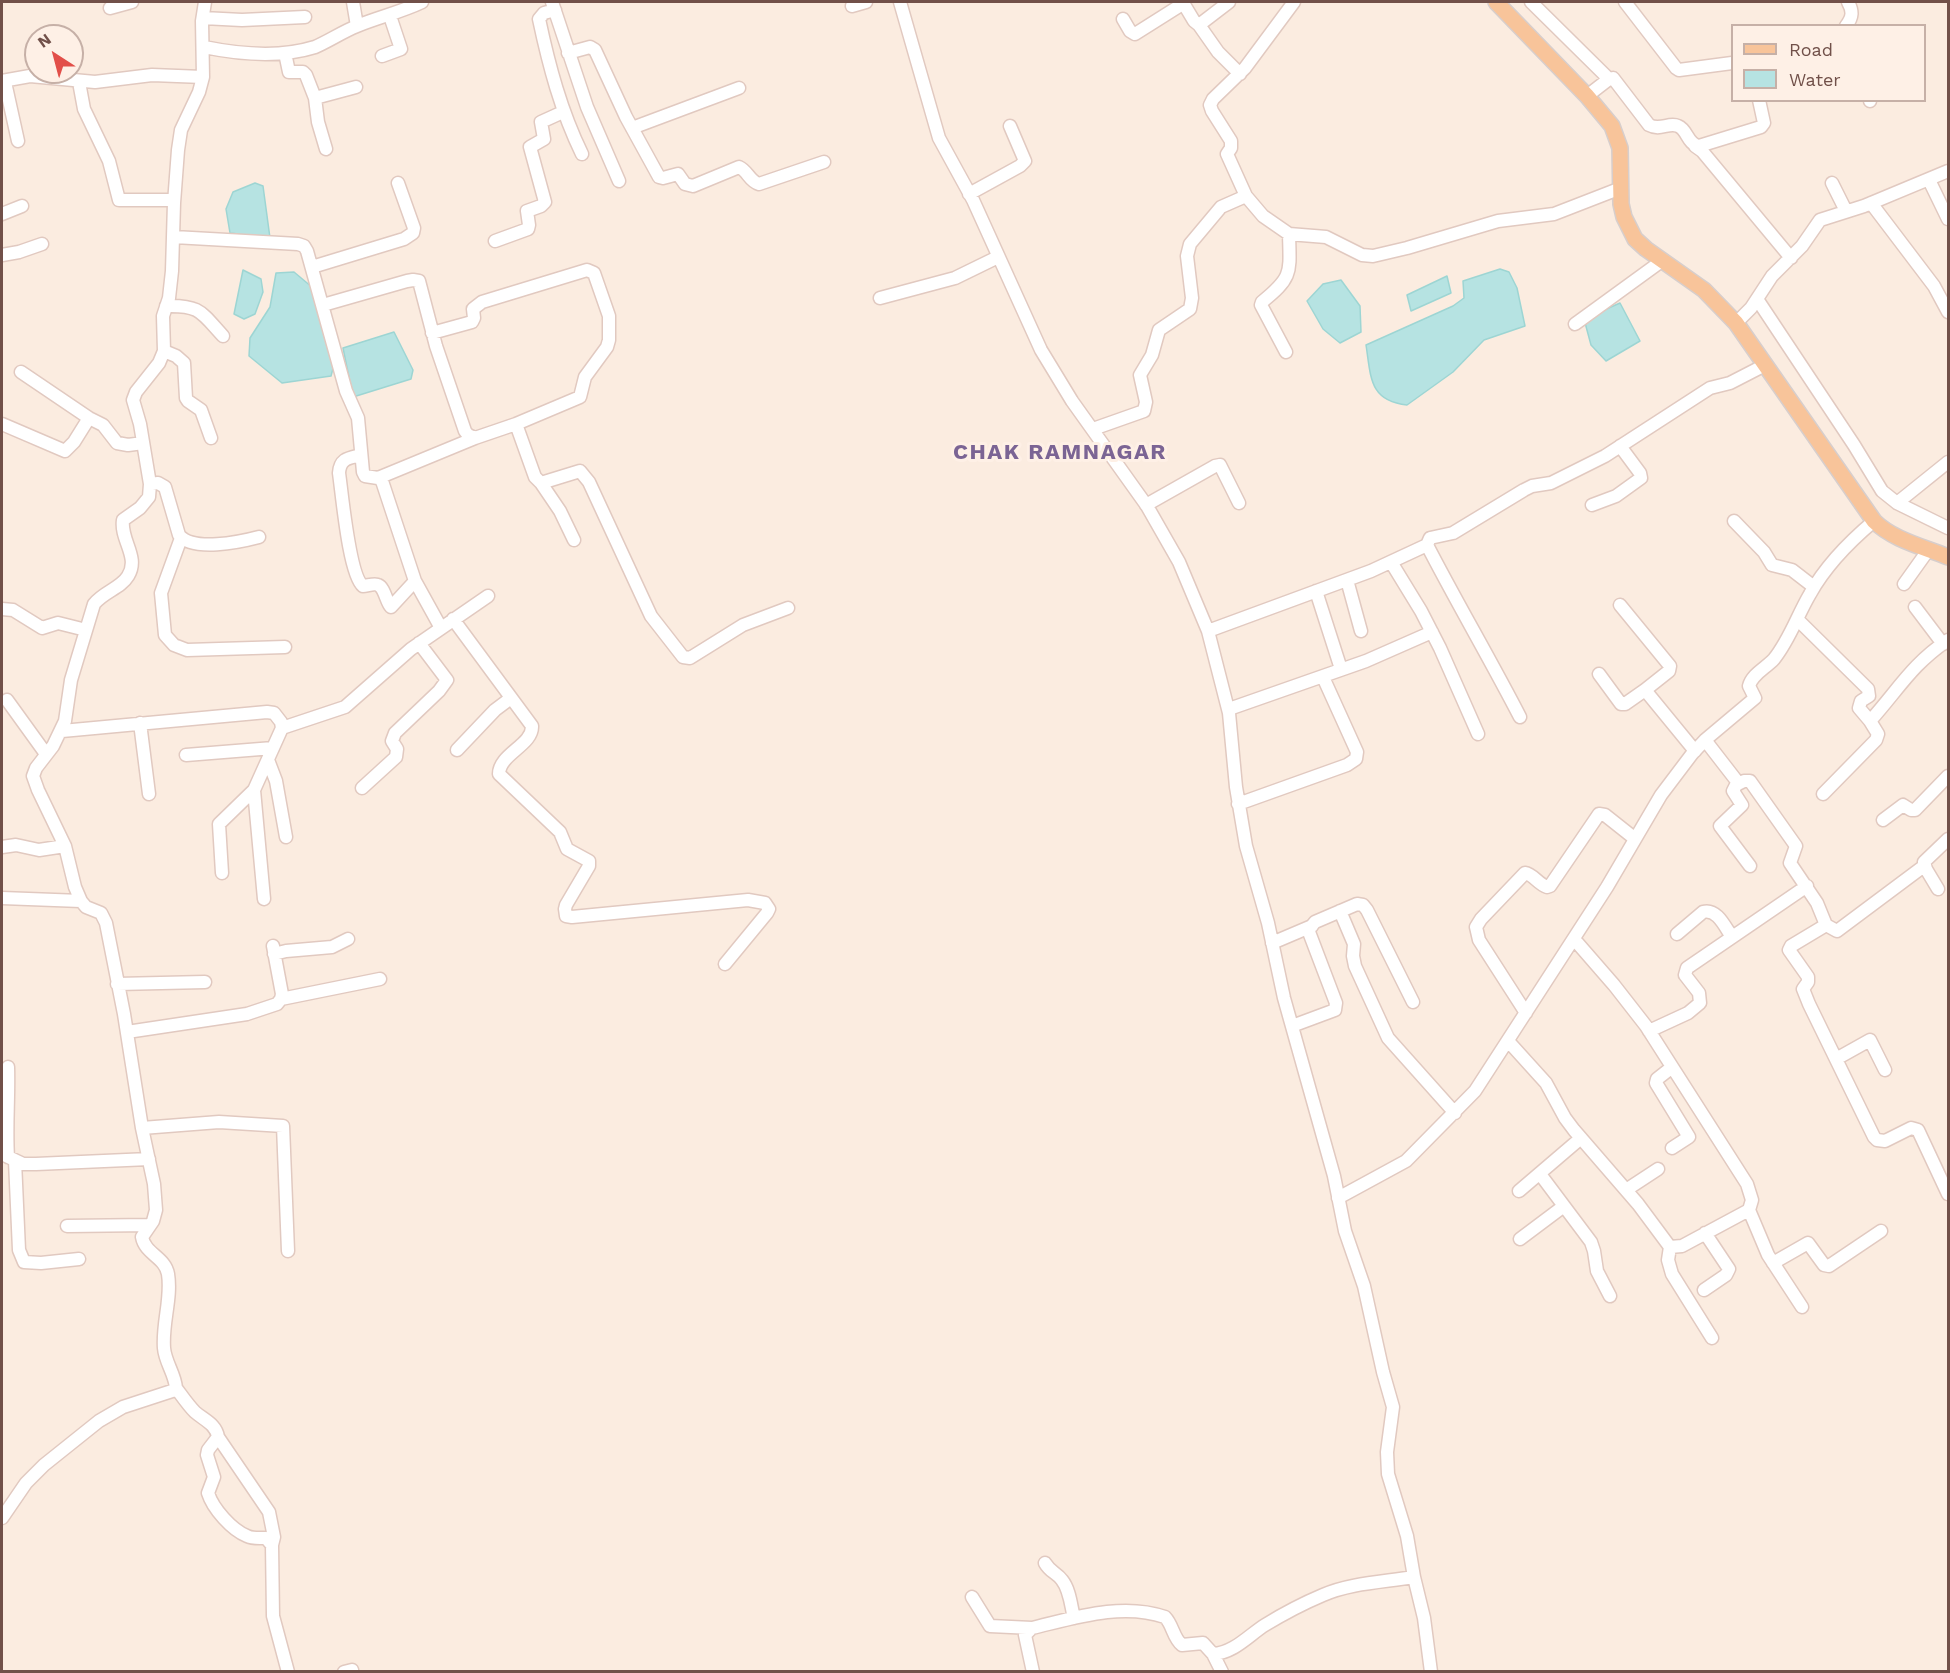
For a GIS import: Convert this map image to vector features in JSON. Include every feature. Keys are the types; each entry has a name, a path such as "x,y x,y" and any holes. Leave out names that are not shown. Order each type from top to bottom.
{"main road":[{"path":"1502,3 1599,87 1620,148 1621,204 1628,228 1635,240 1712,297 1746,312 1765,365 1874,521 1891,534 1948,557"}],"street":[{"path":"110,8 132,2"},
{"path":"205,2 203,77 199,92 181,130 174,200 171,286 163,316 164,351 159,363 136,392 134,400 150,484 147,502 123,520 123,533 131,555 132,565 129,575 99,597 94,604 71,680 62,731 33,776 65,846 75,887 81,901 86,907 101,913 106,923 127,1032 156,1210 142,1237 143,1245 161,1261 168,1274 164,1345 176,1388 195,1412 215,1429 218,1437 269,1512 274,1537 272,1545 273,1616 288,1671"},
{"path":"353,2 357,26"},
{"path":"204,47 240,52 285,53 318,46 357,26 390,16 422,2"},
{"path":"852,6 866,2"},
{"path":"900,2 939,138 969,194 1052,370 1146,505 1179,562 1208,631 1228,709 1238,804 1246,846 1268,923 1284,998 1346,1231 1364,1286 1381,1366 1393,1407 1387,1463 1388,1474 1407,1536 1413,1577 1424,1618 1431,1671"},
{"path":"1199,25 1229,2"},
{"path":"1294,2 1240,74 1213,99 1210,108 1231,141 1231,148 1227,154 1246,196 1263,216 1289,234 1326,237 1362,255 1373,256 1498,221 1554,214 1621,188"},
{"path":"1531,2 1599,87 1613,78 1648,125 1657,128 1677,125 1681,127 1791,258"},
{"path":"1625,2 1679,70 1731,63"},
{"path":"1847,24 1852,16 1848,2"},
{"path":"1123,19 1130,31 1135,34 1181,5 1185,6 1218,52 1240,74"},
{"path":"582,154 563,112 539,19 554,6 593,123 619,181"},
{"path":"382,56 401,49 390,16"},
{"path":"203,18 242,20 305,17"},
{"path":"568,53 590,47 596,50 632,128 659,177 678,174 689,186 739,167 753,182 764,183 824,162"},
{"path":"285,53 289,72 305,73 315,98 318,122 326,149"},
{"path":"84,82 111,81 152,75 203,77"},
{"path":"18,141 3,81 24,77"},
{"path":"79,84 84,109 110,161 119,200 174,200"},
{"path":"315,98 356,87"},
{"path":"632,128 739,88"},
{"path":"1695,146 1761,127 1764,123 1759,102"},
{"path":"495,241 528,229 526,213 541,206 544,202 530,147 544,139 541,122 563,112"},
{"path":"969,194 1025,161 1010,126"},
{"path":"1948,171 1871,203 1820,220 1808,239 1772,276 1746,312 1854,445 1887,496 1948,528"},
{"path":"1929,180 1948,219"},
{"path":"312,267 404,239 412,233 414,228 398,183"},
{"path":"1832,183 1846,211"},
{"path":"1093,429 1144,411 1146,402 1140,375 1152,355 1158,334 1162,328 1187,313 1191,305 1187,256 1190,244 1221,207 1246,196"},
{"path":"1871,203 1934,286 1948,312"},
{"path":"2,214 22,206"},
{"path":"1286,352 1261,305 1288,276 1290,269 1289,234"},
{"path":"174,237 304,246 312,267 346,391 358,418 365,477 378,478 580,397 585,377 607,347 610,330 609,316 594,273 587,270 482,303 473,309 472,322 432,333"},
{"path":"2,255 42,244"},
{"path":"880,298 955,278 998,257"},
{"path":"1575,324 1663,260"},
{"path":"322,305 413,280 419,281 432,333 460,419 468,435 475,438"},
{"path":"166,306 192,307 204,315 223,336"},
{"path":"164,351 176,356 184,363 188,401 201,410 212,438"},
{"path":"1208,631 1347,580 1427,544 1430,538 1453,533 1524,490 1532,486 1551,483 1620,446 1710,388 1730,383 1765,365"},
{"path":"21,372 88,418 103,425 119,444 143,443"},
{"path":"2,424 65,451 74,442 88,418"},
{"path":"516,424 535,477 560,511 574,540"},
{"path":"1592,504 1616,496 1641,478 1640,473 1620,446"},
{"path":"362,456 343,460 339,464 350,548 358,581 363,586 378,584 381,586 388,605 391,607 415,581"},
{"path":"1897,502 1948,462"},
{"path":"1146,505 1220,465 1239,503"},
{"path":"541,483 580,471 585,477 651,616 686,658 690,658 743,625 788,608"},
{"path":"378,478 384,487 415,581 441,628"},
{"path":"150,484 158,483 165,487 181,538 161,593 163,629 168,641 187,650 285,647"},
{"path":"1734,521 1764,552 1772,565 1792,570 1814,587"},
{"path":"1338,1198 1406,1161 1475,1091 1607,887 1661,795 1705,740 1755,698 1749,686 1751,680 1773,660 1798,620 1814,587 1847,543 1874,521"},
{"path":"181,538 197,542 229,544 259,537"},
{"path":"1427,544 1456,603 1497,672 1520,717"},
{"path":"1904,584 1929,549"},
{"path":"1391,562 1432,632 1478,734"},
{"path":"1347,580 1361,631"},
{"path":"1316,591 1341,669"},
{"path":"282,728 345,707 419,643 488,596"},
{"path":"1599,674 1621,704 1626,704 1671,668 1620,605"},
{"path":"1870,721 1912,669 1946,642 1915,607"},
{"path":"2,609 13,610 42,628 58,623 86,630"},
{"path":"453,619 529,721 532,730 501,765 499,774 560,832 567,849 589,861 589,866 566,905 566,916 748,900 765,903 769,909 767,913 724,964"},
{"path":"1798,620 1868,689 1869,696 1861,701 1859,708 1878,734 1876,740 1823,794"},
{"path":"1228,709 1388,652 1432,632"},
{"path":"362,788 396,757 397,749 392,741 395,733 439,691 447,680 419,643"},
{"path":"1238,804 1347,765 1356,759 1357,752 1323,676"},
{"path":"1645,690 1695,751"},
{"path":"457,750 495,710 511,698"},
{"path":"7,700 46,754"},
{"path":"62,731 274,713 281,722 282,728 254,790 219,824 222,873"},
{"path":"140,723 149,794"},
{"path":"1705,740 1735,778 1736,785 1733,791 1741,802 1741,807 1720,826 1750,866"},
{"path":"186,755 273,748"},
{"path":"268,760 276,781 286,837"},
{"path":"1883,820 1903,805 1915,810 1940,787 1948,776"},
{"path":"1736,785 1748,780 1754,786 1796,846 1790,863 1817,903 1826,925 1837,931 1924,866 1926,859 1948,839"},
{"path":"254,790 264,899"},
{"path":"1526,1013 1479,939 1476,927 1525,873 1543,886 1550,886 1599,814 1605,815 1635,838"},
{"path":"2,847 16,845 45,850 65,846"},
{"path":"1924,866 1938,890"},
{"path":"1649,1031 1697,1007 1701,997 1688,980 1685,971 1687,968 1807,886"},
{"path":"2,898 81,901"},
{"path":"1272,943 1340,911 1357,904 1363,905 1413,1002"},
{"path":"1677,934 1708,910 1713,912 1732,937"},
{"path":"1340,911 1354,944 1355,966 1388,1038 1455,1113"},
{"path":"1826,925 1791,946 1789,950 1808,977 1803,989 1874,1137 1881,1142 1911,1128 1918,1130 1948,1194"},
{"path":"1292,1026 1332,1012 1337,1008 1310,937 1312,926"},
{"path":"281,999 274,950 332,947 348,939"},
{"path":"1574,939 1614,985 1649,1031 1747,1184 1752,1200 1749,1210 1773,1263 1802,1307"},
{"path":"127,1032 247,1014 270,1007 281,999 380,979"},
{"path":"117,984 205,982"},
{"path":"1836,1059 1870,1040 1885,1070"},
{"path":"1508,1041 1546,1083 1565,1118 1626,1190 1670,1247 1668,1260 1672,1274 1712,1338"},
{"path":"8,1067 10,1101 7,1131 8,1158 19,1250 24,1262 41,1263 79,1259"},
{"path":"1671,1068 1657,1079 1656,1083 1689,1137 1672,1148"},
{"path":"142,1128 219,1122 283,1126 288,1251"},
{"path":"1519,1191 1581,1138"},
{"path":"8,1158 36,1164 149,1159"},
{"path":"1626,1190 1658,1169"},
{"path":"1540,1174 1591,1242 1597,1271 1610,1296"},
{"path":"1520,1239 1564,1206"},
{"path":"1670,1247 1682,1245 1749,1210"},
{"path":"67,1226 150,1225"},
{"path":"1773,1263 1806,1242 1810,1244 1824,1265 1829,1266 1881,1231"},
{"path":"1704,1290 1726,1275 1729,1269 1705,1233"},
{"path":"2,1518 26,1483 38,1471 99,1421 123,1407 176,1388"},
{"path":"218,1437 207,1455 214,1477 208,1493 212,1503 223,1517 242,1533 253,1538 266,1538 272,1545"},
{"path":"1045,1563 1049,1571 1059,1576 1065,1585 1074,1618"},
{"path":"1214,1654 1230,1650 1277,1618 1322,1595 1368,1584 1413,1577"},
{"path":"972,1597 990,1626 1032,1628 1074,1618 1121,1611 1156,1614 1169,1621 1176,1638 1182,1645 1203,1643 1214,1654 1222,1671"},
{"path":"1032,1628 1025,1635 1033,1671"}],"water":[{"path":"255,183 263,186 270,238 230,233 226,209 233,192"},
{"path":"1500,269 1509,272 1517,288 1525,326 1484,340 1453,372 1407,405 1395,403 1379,393 1371,377 1366,345 1453,306 1464,298 1463,281"},
{"path":"243,270 261,279 263,292 255,314 244,319 234,314"},
{"path":"294,272 319,293 335,361 331,376 282,383 249,356 250,338 270,307 276,273"},
{"path":"1447,276 1451,293 1411,311 1407,295"},
{"path":"1341,280 1360,306 1361,332 1340,343 1323,329 1307,301 1323,284"},
{"path":"1620,303 1640,341 1606,361 1591,345 1584,319"},
{"path":"394,332 413,370 411,379 353,397 343,348"}],"district":[{"name":"CHAK RAMNAGAR","path":"1060,453"}]}
